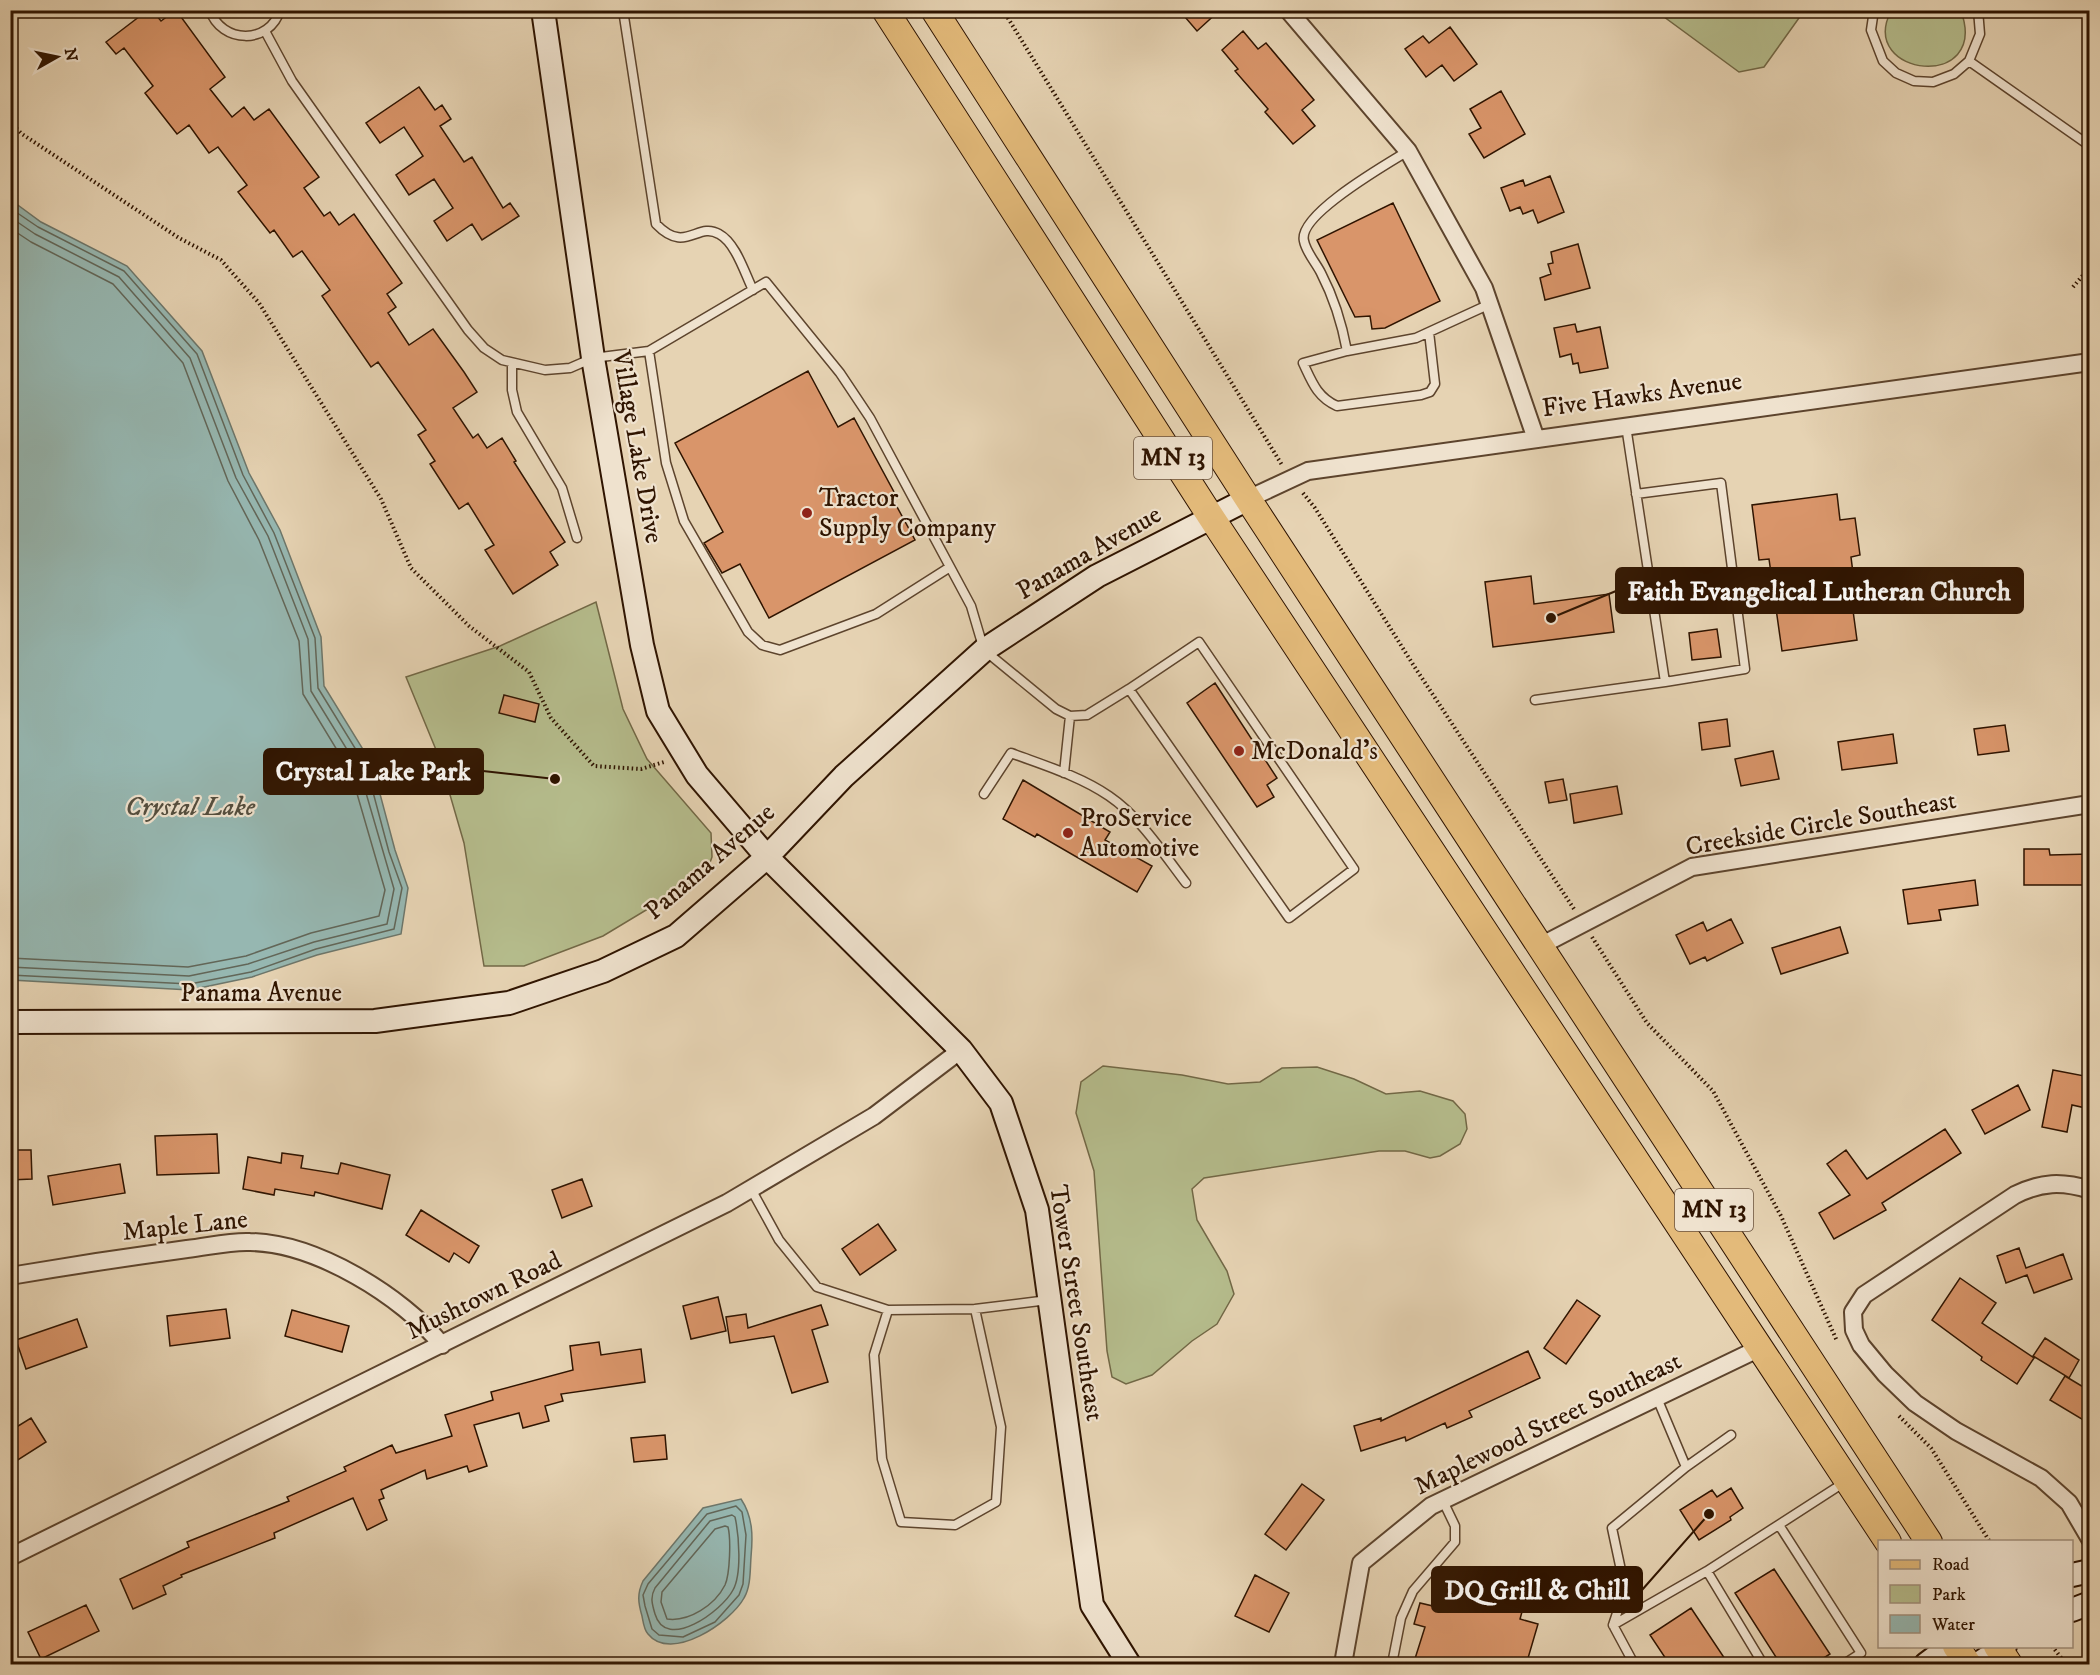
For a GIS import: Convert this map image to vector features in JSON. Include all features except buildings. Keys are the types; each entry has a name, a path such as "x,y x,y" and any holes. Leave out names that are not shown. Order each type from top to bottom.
{"main road":[{"name":"MN 13","path":"885,10 1211,517 1762,1347 1887,1540"},
{"name":"MN 13","path":"934,10 1248,498 1542,945 1928,1540"},
{"path":"1957,1648 1968,1665"}],"street":[{"name":"Village Lake Drive","path":"543,10 593,358 642,645 658,711 697,775 767,857"},
{"path":"1288,10 1408,151 1484,288 1536,439"},
{"name":"Five Hawks Avenue","path":"1211,517 1308,471 2090,362"},
{"name":"Panama Avenue","path":"10,1022 375,1021 509,1003 603,971 675,936 767,857 844,776 984,650 1097,576 1211,517"},
{"name":"Creekside Circle Southeast","path":"1542,945 1692,867 2090,804"},
{"name":"Tower Street Southeast","path":"767,857 962,1050 1001,1103 1037,1210 1092,1605 1129,1665"},
{"name":"Mushtown Road","path":"10,1557 621,1257 751,1189 874,1116 962,1050"},
{"path":"2090,1190 2054,1183 2033,1186 2015,1195 1864,1295 1853,1312 1854,1330 1861,1345 1885,1374 1915,1403 1956,1431 2041,1478 2069,1503 2090,1539"},
{"name":"Maple Lane","path":"10,1276 250,1242 296,1249 338,1267 398,1303 423,1322 442,1345"},
{"name":"Maplewood Street Southeast","path":"1342,1665 1362,1563 1431,1506 1762,1347"},
{"path":"2073,1575 2090,1571"},
{"path":"2073,1610 2090,1603"},
{"path":"1926,1665 1949,1648"},
{"path":"1978,1665 2003,1652"}],"lane":[{"path":"210,10 220,27 230,34 247,37 270,28 280,10"},
{"path":"623,10 656,224 666,235 680,239 708,231 719,233 729,243 753,290"},
{"path":"1874,10 1871,30 1882,61 1896,74 1914,81 1933,82 1954,74 1969,61 1980,34 1978,10"},
{"path":"265,31 292,81 468,330 484,348 512,363 545,370 570,368 593,358 649,351 766,282 840,373 899,468 971,606 984,650 1056,709 1070,716 1087,715 1199,642 1354,869 1289,918 1129,689"},
{"path":"1969,61 2090,146"},
{"path":"1347,351 1341,321 1322,274 1304,241 1306,226 1326,207 1408,151"},
{"path":"1429,332 1435,384 1430,392 1421,395 1337,406 1325,401 1317,392 1303,363 1347,351 1416,338 1429,332 1490,304"},
{"path":"649,351 666,463 684,521 748,632 762,645 780,650 876,614 950,567"},
{"path":"512,363 512,390 518,412 562,488 577,538"},
{"path":"1626,426 1665,682"},
{"path":"1535,700 1745,669 1721,483 1636,494"},
{"path":"1064,773 1070,716"},
{"path":"984,794 1011,753 1064,773 1109,796 1140,825 1186,883"},
{"path":"751,1189 778,1240 817,1287 888,1310 975,1309 1050,1300"},
{"path":"888,1310 874,1355 882,1459 901,1522 955,1525 996,1502 1001,1427 975,1309"},
{"path":"1657,1398 1686,1467"},
{"path":"1634,1665 1612,1625 1625,1589 1612,1528 1686,1467 1731,1435"},
{"path":"1612,1625 1707,1571 1848,1480"},
{"path":"1392,1665 1401,1618 1413,1591 1455,1542 1455,1526 1443,1501"},
{"path":"1779,1525 1861,1653 1844,1665"},
{"path":"1707,1571 1763,1665"}],"path":[{"path":"1003,10 1291,479 1315,508 1414,666 1647,1023 1713,1091 1781,1216 1840,1345"},
{"path":"10,122 22,134 179,238 221,260 259,303 381,499 411,568 469,626 530,672 550,718 594,766 640,769 685,755"},
{"path":"2073,287 2090,267"},
{"path":"1898,1415 1931,1449 1989,1540"},
{"path":"2053,1648 2066,1665"}],"green space":[{"path":"1656,11 1804,11 1764,67 1739,72"},
{"path":"1891,11 1961,11 1965,37 1958,54 1943,64 1924,66 1906,61 1892,50 1885,33"},
{"path":"596,602 623,709 647,759 711,833 712,857 706,874 603,936 524,966 484,966 464,843 439,757 406,677 500,646"},
{"path":"1103,1066 1182,1075 1228,1084 1260,1082 1282,1068 1317,1067 1354,1079 1386,1094 1420,1091 1453,1101 1465,1114 1467,1129 1460,1144 1440,1156 1430,1158 1405,1151 1379,1151 1204,1178 1192,1189 1197,1220 1227,1271 1234,1294 1217,1324 1192,1341 1152,1375 1126,1384 1112,1377 1107,1351 1094,1171 1076,1113 1081,1082"}],"water":[{"name":"Crystal Lake","path":"11,200 41,222 127,266 202,351 249,473 280,530 321,637 324,686 372,764 395,850 408,888 401,934 317,955 252,977 190,990 11,980"},
{"path":"741,1499 748,1513 752,1534 750,1578 744,1598 727,1618 700,1636 671,1644 658,1642 648,1634 644,1625 639,1598 643,1581 703,1508"}],"place":[{"name":"Tractor Supply Company","path":"807,513"},
{"name":"Faith Evangelical Lutheran Church","path":"1551,618"},
{"name":"McDonald's","path":"1239,751"},
{"name":"Crystal Lake Park","path":"555,779"},
{"name":"ProService Automotive","path":"1068,833"},
{"name":"DQ Grill & Chill","path":"1709,1514"}]}
